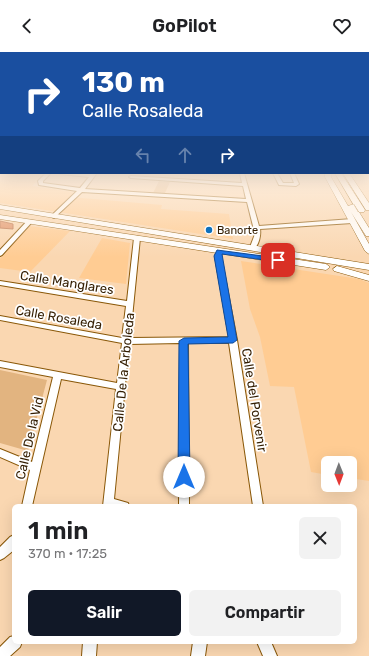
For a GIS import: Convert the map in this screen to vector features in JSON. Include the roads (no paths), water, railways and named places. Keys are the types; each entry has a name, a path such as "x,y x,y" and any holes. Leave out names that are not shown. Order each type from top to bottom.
{"main road":[{"path":"328,260 357,259 366,254 368,249 341,200"},
{"path":"351,200 369,234"},
{"path":"354,200 369,222"},
{"path":"0,207 369,267"},
{"path":"0,217 219,252 369,273"},
{"path":"111,234 121,231 125,227"},
{"path":"137,238 141,234 152,231"},
{"path":"338,269 369,278"}],"street":[{"path":"54,216 70,200"},
{"path":"244,200 249,201 258,234 253,247"},
{"path":"0,254 3,246 30,221"},
{"path":"256,228 352,221"},
{"name":"Calle De la Arboleda","path":"108,504 127,341 137,238"},
{"name":"Calle del Porvenir","path":"219,252 218,256 233,340 258,504"},
{"name":"Calle Manglares","path":"0,283 130,304"},
{"name":"Calle Rosaleda","path":"0,318 127,341 233,340"},
{"path":"184,341 184,504"},
{"path":"0,364 121,387"},
{"name":"Calle De la Vid","path":"27,504 58,376"},
{"path":"0,453 36,468"},
{"path":"0,554 12,543"},
{"path":"0,656 13,644"},
{"path":"88,656 90,644"},
{"path":"198,656 200,644"},
{"path":"265,644 270,656"}],"place":[{"name":"Banorte","path":"209,230"}]}
